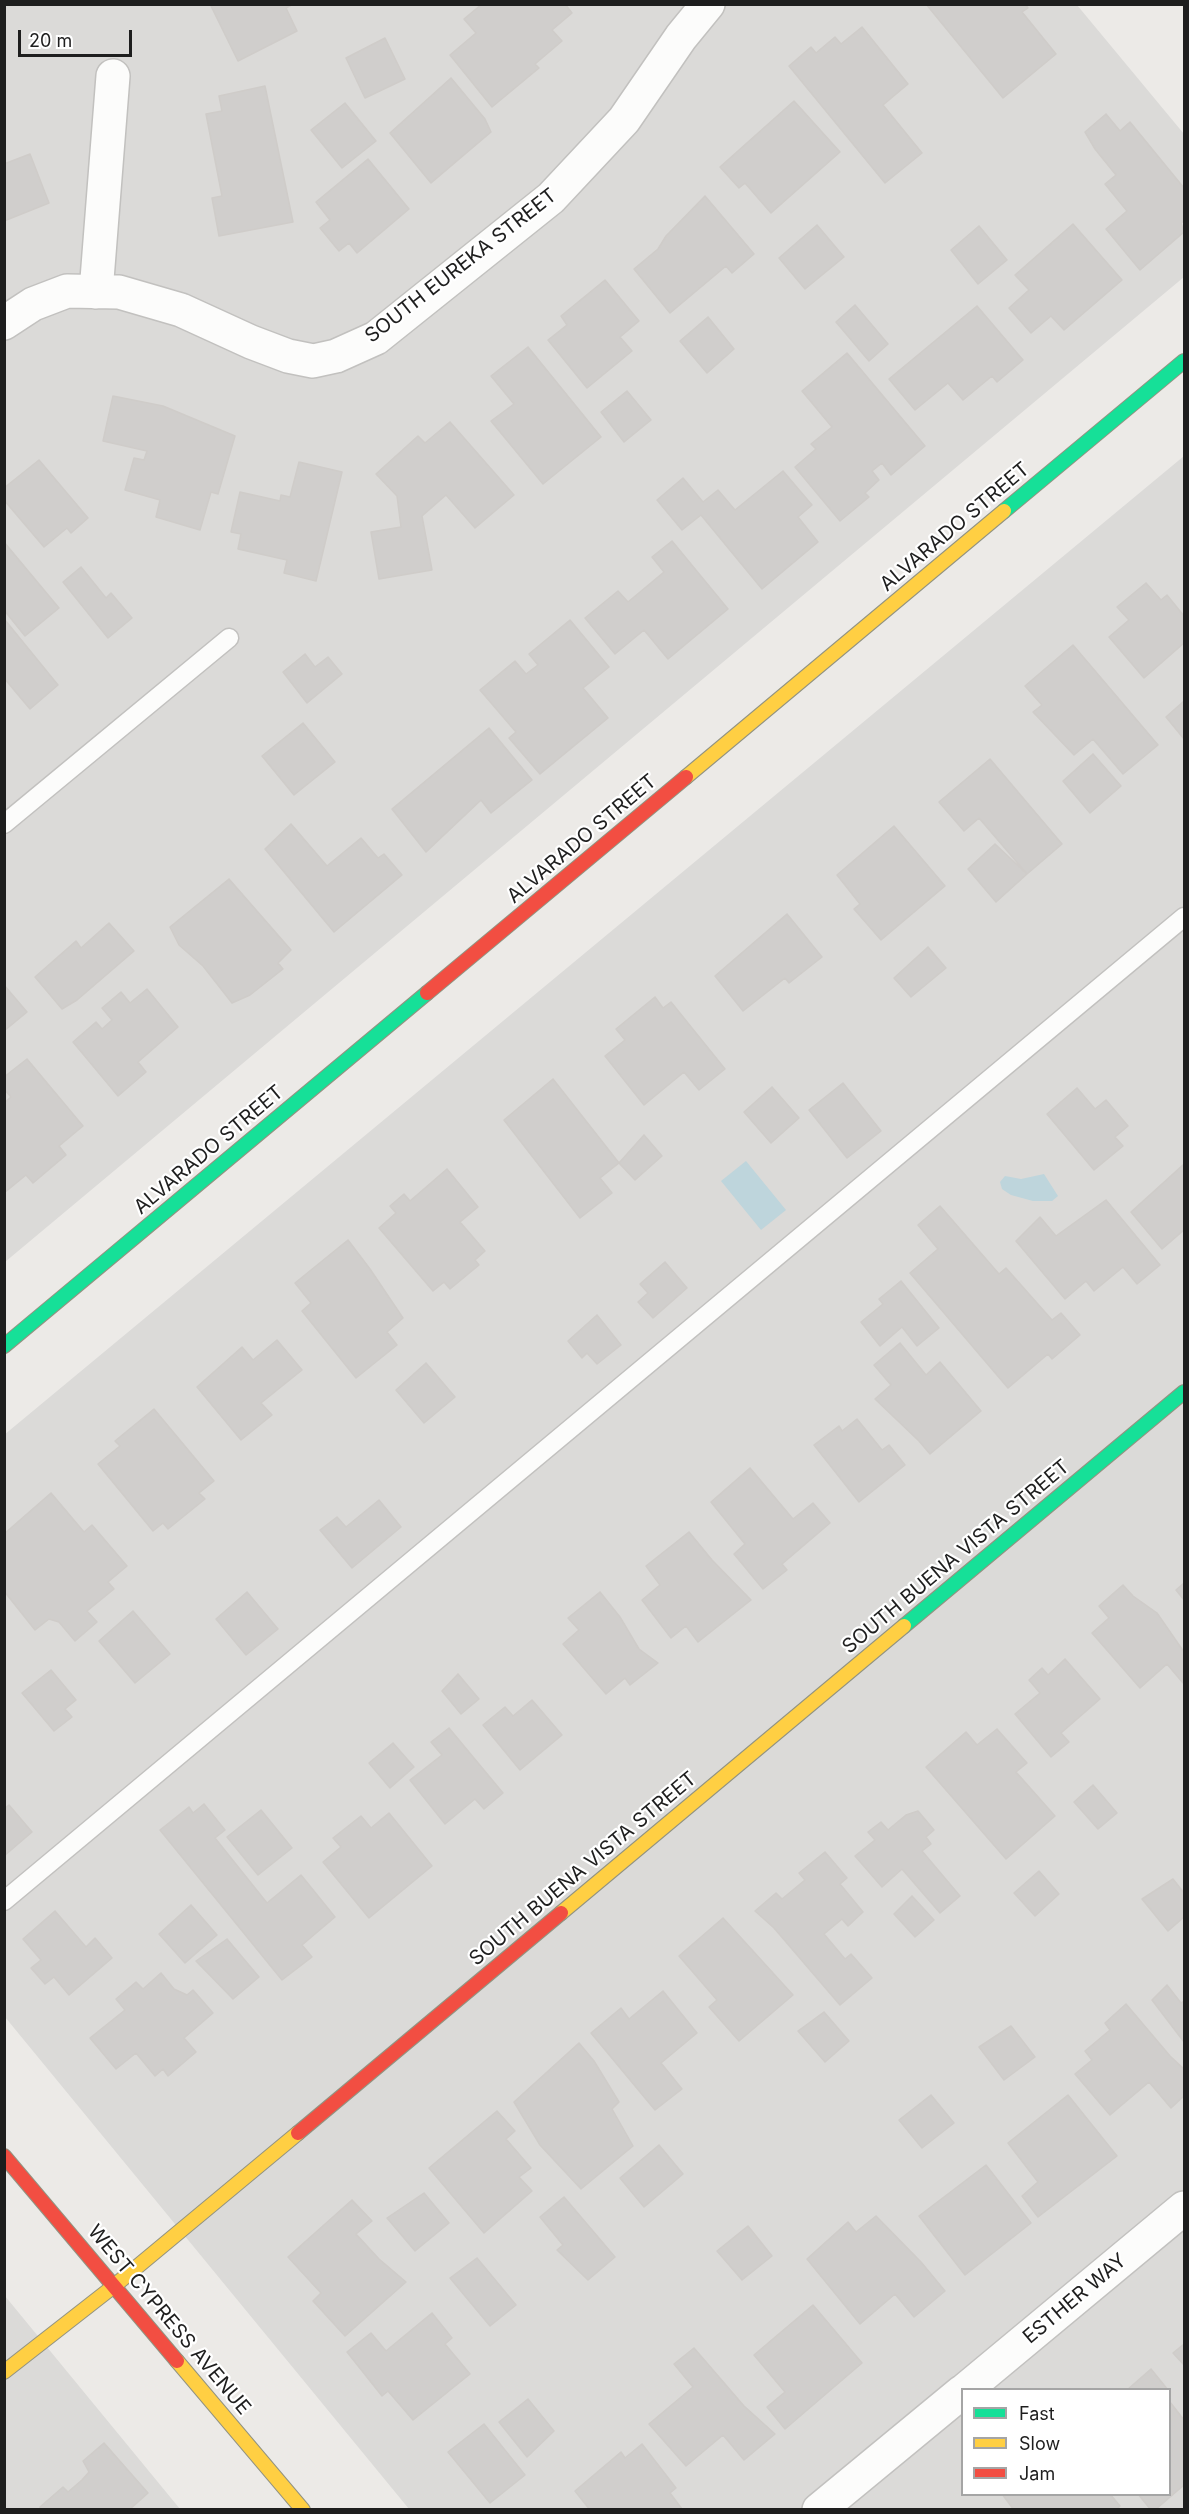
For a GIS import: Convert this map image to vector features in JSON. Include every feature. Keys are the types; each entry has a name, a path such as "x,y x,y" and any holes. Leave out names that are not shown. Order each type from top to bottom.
{"street":[{"name":"SOUTH EUREKA STREET","path":"4,323 33,304 67,291 119,292 181,309 251,342 288,356 313,361 336,356 376,339 551,198 624,120 681,37 708,4"},
{"path":"96,292 113,76"},
{"name":"ALVARADO STREET","path":"4,1346 1185,362"},
{"name":"SOUTH BUENA VISTA STREET","path":"4,2372 114,2286 1185,1392"},
{"name":"WEST CYPRESS AVENUE","path":"4,2156 303,2510"},
{"name":"ESTHER WAY","path":"968,2388 1185,2208"},
{"name":"ESTHER WAY","path":"819,2510 961,2393"}],"lane":[{"path":"4,824 229,638"},
{"path":"4,1901 1185,917"}],"shaded area":[{"path":"5,5 1077,5 1184,134 1184,277 5,1262"},
{"path":"1184,456 1184,2509 409,2509 5,2017 4,1435"},
{"path":"5,2296 180,2509 5,2509"}],"water":[{"path":"746,1161 786,1210 761,1230 721,1181"},
{"path":"1044,1174 1058,1196 1052,1201 1033,1201 1011,1195 1002,1189 1000,1182 1005,1176 1021,1179"}],"building":[{"path":"210,4 293,4 286,8 297,31 238,61"},
{"path":"482,4 565,4 572,13 552,30 562,41 535,64 539,68 492,107 450,55 476,33 464,19"},
{"path":"926,4 1025,4 1028,8 1022,12 1056,54 1003,98"},
{"path":"862,27 908,84 883,105 922,153 885,183 789,66 811,47 816,53 835,37 841,44"},
{"path":"385,38 405,79 365,98 346,58"},
{"path":"451,78 485,119 491,132 431,183 390,133"},
{"path":"265,86 293,222 219,236 212,198 222,196 206,114 222,111 219,96"},
{"path":"794,101 840,152 771,213 745,183 739,188 720,167"},
{"path":"345,103 376,141 342,168 311,130"},
{"path":"1106,114 1120,131 1130,122 1184,188 1184,221 1181,223 1184,232 1140,270 1106,229 1127,211 1105,184 1116,175 1095,149 1085,132"},
{"path":"30,154 49,203 4,221 4,164"},
{"path":"368,159 409,209 357,253 349,243 339,251 320,228 330,220 316,202"},
{"path":"705,196 754,254 732,273 726,266 670,313 634,269 658,249 666,236"},
{"path":"1073,224 1122,280 1064,330 1051,316 1031,333 1009,308 1029,290 1015,275"},
{"path":"817,225 844,257 805,289 779,258"},
{"path":"979,226 1007,260 978,284 951,250"},
{"path":"605,280 639,321 620,337 632,351 587,388 548,340 567,325 561,316"},
{"path":"855,305 888,344 869,361 836,322"},
{"path":"977,306 1023,360 997,382 992,376 963,400 948,383 915,410 889,379"},
{"path":"708,317 734,349 707,373 680,341"},
{"path":"528,347 601,437 543,484 491,421 514,404 491,376"},
{"path":"847,353 925,446 891,475 882,463 872,471 879,480 865,493 869,497 840,521 795,467 816,449 811,444 832,427 802,391"},
{"path":"627,391 651,420 624,442 601,412"},
{"path":"113,396 163,406 235,436 218,494 211,492 200,530 156,517 160,500 125,490 134,458 144,460 147,451 103,441"},
{"path":"450,422 514,495 475,528 446,495 422,516 432,570 379,579 371,532 401,527 397,496 376,474 418,436 425,443"},
{"path":"39,460 88,518 71,533 67,528 44,547 4,500 4,488"},
{"path":"299,462 342,472 316,581 284,573 287,560 238,549 241,534 231,532 240,492 280,501 281,495 290,497"},
{"path":"783,471 812,505 798,517 818,542 762,589 701,515 682,530 657,500 683,478 703,502 718,490 735,510"},
{"path":"672,541 728,609 668,659 644,630 615,654 585,618 618,591 628,602 664,572 652,557"},
{"path":"4,542 59,608 25,636 4,610"},
{"path":"81,567 106,598 111,593 132,618 108,638 63,582"},
{"path":"1146,583 1161,600 1167,595 1184,616 1184,643 1144,678 1109,637 1129,620 1117,607"},
{"path":"5,620 58,685 30,709 4,678"},
{"path":"570,620 609,667 583,688 608,718 540,774 509,738 516,732 480,690 515,661 526,674 538,665 529,654"},
{"path":"1073,645 1158,745 1123,774 1093,739 1074,755 1033,712 1042,705 1025,686"},
{"path":"305,654 315,667 328,657 342,674 307,703 283,672"},
{"path":"1184,701 1184,739 1166,717"},
{"path":"303,723 335,762 294,795 262,756"},
{"path":"489,728 532,780 491,813 481,800 426,852 392,809"},
{"path":"1093,754 1121,786 1090,813 1063,781"},
{"path":"990,759 1062,844 1027,874 979,818 964,831 939,802"},
{"path":"291,824 327,866 361,838 378,858 384,854 402,875 334,932 265,849"},
{"path":"894,826 945,886 881,940 854,909 860,904 837,875"},
{"path":"995,844 1027,874 996,902 968,869"},
{"path":"229,879 291,950 278,963 283,969 250,995 232,1003 203,966 179,945 170,927"},
{"path":"787,914 822,957 789,983 785,978 743,1011 715,976"},
{"path":"109,923 134,951 77,1000 62,1009 35,977 76,941 81,948"},
{"path":"928,947 946,968 911,997 894,978"},
{"path":"4,985 27,1012 4,1031"},
{"path":"147,989 178,1027 138,1062 146,1072 118,1096 73,1042 96,1022 102,1029 112,1020 102,1008 121,992 130,1003"},
{"path":"655,997 663,1008 671,1002 725,1069 699,1090 684,1072 644,1105 605,1056 625,1040 616,1029"},
{"path":"27,1059 83,1126 59,1146 66,1155 33,1183 26,1175 4,1193 4,1103 11,1097 4,1089 4,1077"},
{"path":"553,1079 619,1163 600,1178 612,1193 580,1218 504,1120"},
{"path":"843,1083 881,1131 847,1158 809,1110"},
{"path":"772,1087 799,1118 771,1143 744,1112"},
{"path":"1077,1088 1095,1109 1106,1100 1128,1126 1115,1137 1123,1146 1094,1170 1047,1114"},
{"path":"644,1135 662,1156 635,1180 619,1163"},
{"path":"1184,1164 1184,1230 1162,1249 1131,1212"},
{"path":"447,1169 478,1207 460,1222 485,1251 475,1260 479,1265 450,1289 444,1282 433,1291 379,1228 396,1213 390,1206 404,1194 410,1201"},
{"path":"1106,1200 1160,1265 1137,1284 1123,1267 1094,1291 1086,1281 1065,1299 1016,1241 1040,1217 1056,1236"},
{"path":"940,1206 999,1274 1006,1268 1052,1320 1061,1313 1080,1335 1052,1359 1048,1354 1008,1388 910,1273 938,1249 918,1225"},
{"path":"348,1240 403,1318 387,1332 397,1345 356,1378 302,1311 311,1303 295,1283"},
{"path":"665,1262 687,1288 653,1318 638,1302 648,1293 640,1284"},
{"path":"901,1281 939,1328 917,1346 902,1327 880,1346 861,1322 883,1304 879,1299"},
{"path":"597,1315 621,1345 597,1364 587,1353 582,1358 568,1341"},
{"path":"277,1340 302,1370 261,1403 272,1415 241,1440 197,1387 242,1347 253,1360"},
{"path":"900,1343 926,1375 940,1362 981,1411 930,1454 875,1399 891,1385 874,1365"},
{"path":"426,1363 455,1397 424,1423 396,1390"},
{"path":"154,1409 214,1481 199,1493 205,1499 168,1529 163,1523 153,1531 98,1464 120,1446 115,1441"},
{"path":"857,1419 882,1450 889,1445 905,1465 859,1502 814,1445 839,1426 842,1431"},
{"path":"750,1468 793,1519 813,1503 830,1523 782,1564 787,1570 763,1589 734,1554 745,1544 711,1502"},
{"path":"51,1493 84,1532 92,1525 127,1566 108,1582 114,1589 87,1611 97,1622 75,1641 59,1622 49,1619 35,1630 4,1591 4,1534"},
{"path":"379,1500 401,1527 352,1568 320,1530 337,1517 346,1527"},
{"path":"689,1532 712,1560 751,1600 698,1642 686,1626 671,1638 642,1600 660,1585 646,1566"},
{"path":"1184,1583 1184,1600 1176,1590"},
{"path":"1123,1585 1133,1596 1157,1613 1184,1652 1183,1683 1167,1664 1140,1688 1092,1633 1109,1618 1099,1606"},
{"path":"247,1592 278,1629 246,1655 216,1619"},
{"path":"600,1592 620,1617 639,1649 658,1663 630,1685 625,1678 606,1694 563,1644 579,1630 568,1618"},
{"path":"133,1611 170,1654 135,1683 99,1641"},
{"path":"1065,1659 1100,1699 1061,1733 1069,1742 1051,1757 1015,1714 1040,1693 1029,1680 1042,1668 1048,1675"},
{"path":"51,1670 76,1700 65,1709 72,1717 54,1731 22,1693"},
{"path":"458,1674 479,1699 461,1714 442,1691"},
{"path":"532,1700 562,1735 520,1770 483,1725 505,1707 513,1716"},
{"path":"449,1728 503,1793 484,1809 475,1799 445,1824 410,1780 442,1755 431,1742"},
{"path":"997,1729 1027,1763 1016,1772 1055,1816 1006,1859 926,1767 966,1732 977,1745"},
{"path":"393,1743 414,1767 390,1788 369,1763"},
{"path":"1093,1785 1117,1813 1098,1829 1074,1802"},
{"path":"204,1804 225,1830 215,1838 267,1903 301,1875 335,1917 302,1945 312,1957 282,1980 160,1830 189,1807 193,1813"},
{"path":"9,1805 32,1832 4,1856 4,1809"},
{"path":"261,1810 292,1848 258,1875 227,1837"},
{"path":"918,1811 934,1830 926,1837 931,1844 922,1851 960,1896 940,1913 902,1869 882,1887 855,1856 875,1840 868,1832 881,1822 888,1830 906,1815"},
{"path":"389,1813 432,1866 369,1918 323,1862 341,1847 333,1838 361,1816 371,1828"},
{"path":"825,1852 847,1878 840,1884 863,1912 848,1926 842,1919 824,1934 845,1959 851,1954 872,1978 840,2005 774,1928 755,1911 776,1893 782,1899 805,1880 799,1873"},
{"path":"1039,1871 1059,1894 1035,1916 1014,1893"},
{"path":"1173,1879 1184,1893 1184,1917 1168,1931 1142,1899"},
{"path":"912,1896 934,1920 915,1937 894,1914"},
{"path":"191,1905 217,1935 185,1963 159,1934"},
{"path":"55,1911 86,1947 95,1938 112,1958 69,1995 54,1977 45,1984 31,1968 41,1960 23,1939"},
{"path":"723,1918 793,1995 739,2041 709,2007 717,2000 679,1956"},
{"path":"227,1939 259,1977 233,1999 196,1961"},
{"path":"161,1973 174,1989 187,1995 193,1990 213,2013 184,2038 196,2052 168,2076 163,2069 155,2076 136,2053 116,2069 90,2038 125,2010 116,1999 136,1982 143,1989"},
{"path":"1167,1985 1181,2003 1184,2001 1184,2042 1152,2000"},
{"path":"663,1991 697,2033 661,2063 682,2089 655,2110 591,2033 621,2008 629,2019"},
{"path":"1126,2004 1184,2069 1184,2096 1171,2108 1149,2082 1110,2115 1075,2074 1092,2060 1085,2051 1110,2030 1105,2023"},
{"path":"824,2012 849,2041 825,2062 798,2031"},
{"path":"1011,2026 1035,2057 1004,2080 979,2047"},
{"path":"579,2043 594,2061 619,2102 612,2109 633,2146 581,2189 540,2145 514,2102"},
{"path":"931,2095 954,2123 922,2148 899,2120"},
{"path":"1068,2095 1117,2156 1038,2217 1022,2196 1038,2182 1008,2143"},
{"path":"497,2111 515,2131 506,2139 531,2168 519,2177 532,2191 484,2233 429,2168"},
{"path":"659,2145 683,2174 644,2207 620,2178"},
{"path":"986,2165 1031,2223 965,2275 919,2216"},
{"path":"424,2193 449,2223 415,2251 387,2218"},
{"path":"564,2197 615,2257 588,2280 557,2250 563,2245 540,2217"},
{"path":"352,2200 372,2221 356,2234 379,2259 406,2282 345,2336 313,2301 321,2293 288,2257"},
{"path":"876,2216 921,2262 945,2291 914,2317 895,2294 860,2324 807,2259 848,2222 856,2232"},
{"path":"748,2226 772,2256 742,2280 717,2251"},
{"path":"477,2258 516,2305 490,2326 450,2278"},
{"path":"813,2305 862,2363 785,2429 767,2407 785,2392 754,2355"},
{"path":"432,2313 452,2338 445,2344 470,2374 413,2420 388,2391 382,2396 347,2352 371,2333 386,2351"},
{"path":"1184,2344 1184,2365 1173,2353"},
{"path":"694,2348 744,2406 775,2434 744,2460 723,2435 686,2466 649,2424 693,2387 674,2364"},
{"path":"1151,2369 1166,2388 1129,2388"},
{"path":"528,2399 554,2431 527,2457 499,2422"},
{"path":"1171,2403 1184,2420 1184,2485 1155,2510 1151,2510 1140,2496 1171,2496"},
{"path":"484,2424 525,2475 490,2503 448,2452"},
{"path":"104,2443 148,2493 129,2510 41,2510 40,2507 63,2487 68,2492 82,2480 89,2472 83,2461"},
{"path":"642,2444 676,2488 670,2493 682,2509 590,2510 575,2491 621,2452 625,2458"},
{"path":"1004,2496 1112,2496 1120,2506 1116,2510 1014,2510"}],"traffic: fast":[{"path":"1004,511 1184,361"},
{"path":"4,1346 427,993"},
{"path":"904,1626 1184,1392"}],"traffic: slow":[{"path":"686,777 1004,511"},
{"path":"561,1913 904,1626"},
{"path":"4,2372 114,2286 298,2133"},
{"path":"177,2361 303,2510"}],"traffic: jam":[{"path":"427,993 686,777"},
{"path":"298,2133 561,1913"},
{"path":"4,2156 177,2361"}]}
